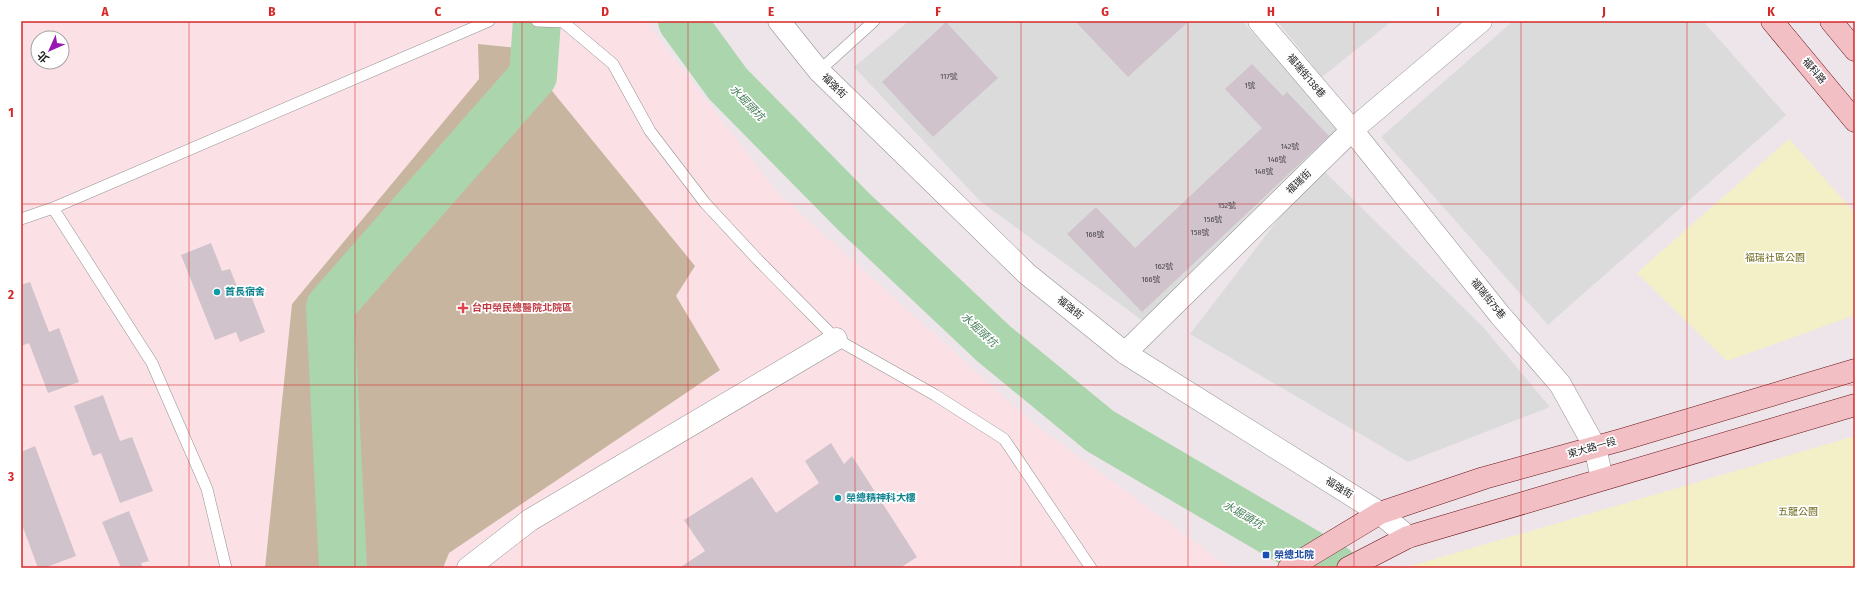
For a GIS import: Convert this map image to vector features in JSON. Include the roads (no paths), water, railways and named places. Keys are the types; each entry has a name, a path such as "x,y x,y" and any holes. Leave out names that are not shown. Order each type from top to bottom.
{"street":[{"name":"福強街","path":"779,21 819,71 1027,274 1125,353 1380,513 1408,537"},
{"name":"福瑞街138巷","path":"1259,21 1352,130"},
{"name":"福瑞街","path":"1125,353 1352,130 1481,21"},
{"name":"福科路","path":"1772,21 1855,121"},
{"path":"1831,21 1855,50"},
{"name":"福瑞街75巷","path":"1352,130 1500,315 1560,384 1595,447 1602,479"},
{"path":"468,568 530,520 836,339"},
{"name":"東大路一段","path":"1289,568 1380,513 1484,478 1595,447 1855,370"},
{"path":"1357,563 1408,537 1855,405"}],"lane":[{"path":"21,219 53,208 489,21"},
{"path":"537,21 563,21 613,64 650,131 706,203 758,260 836,339 935,395 1004,438 1091,568"},
{"path":"819,71 874,21"},
{"path":"53,208 152,363 208,489 226,568"}],"waterway":[{"path":"343,568 330,307 533,76 537,21"},
{"name":"水堀頭坑","path":"682,21 728,84 854,212 994,344 1100,431 1334,568"}],"place":[{"name":"首長宿舍","path":"217,292"},
{"name":"台中榮民總醫院北院區","path":"463,308"},
{"name":"榮總精神科大樓","path":"838,498"},
{"name":"榮總北院","path":"1266,555"}],"park label":[{"name":"福瑞社區公園","path":"1775,258"},
{"name":"五龍公園","path":"1798,512"}]}
